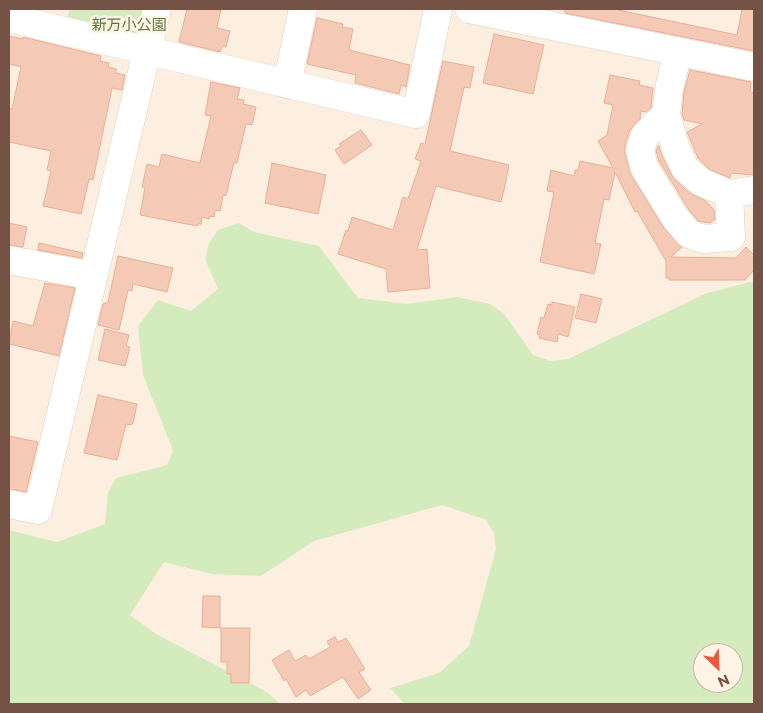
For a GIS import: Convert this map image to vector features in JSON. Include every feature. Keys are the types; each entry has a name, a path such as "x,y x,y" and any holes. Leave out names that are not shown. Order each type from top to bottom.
{"street":[{"path":"9,504 38,510 157,9"},
{"path":"287,84 303,9"},
{"path":"9,18 416,114 438,9"},
{"path":"469,9 576,20 678,51 754,67"},
{"path":"666,115 645,135 640,150 644,167 676,219 689,234 703,239 731,237 741,192 701,182 685,168 676,149 666,115 669,88 678,51"},
{"path":"9,260 94,276"}],"green space":[{"name":"新万小公園","path":"70,9 152,9 142,47 65,26"},
{"path":"239,223 254,232 319,246 358,298 407,304 458,297 490,304 504,314 533,355 550,361 568,359 707,293 754,281 754,704 405,704 390,688 439,673 469,646 496,549 494,533 486,520 442,505 314,541 261,576 212,574 164,562 130,615 156,634 267,692 280,704 9,704 9,530 57,542 105,524 108,493 116,478 167,465 173,450 143,375 138,326 158,300 191,311 218,289 205,259 209,243 218,230"}],"building":[{"path":"187,9 221,9 217,28 230,31 226,47 222,46 220,52 179,42"},
{"path":"565,9 614,9 737,35 742,9 754,9 754,51 565,13"},
{"path":"317,18 343,24 342,27 353,29 349,50 410,65 406,87 401,85 399,94 355,83 356,75 307,64"},
{"path":"494,34 544,45 533,94 483,83"},
{"path":"9,36 23,39 23,37 101,56 100,61 109,63 108,67 116,69 116,73 125,75 122,90 112,88 93,180 89,179 81,214 43,206 51,171 47,170 51,151 9,142 9,108 12,109 21,67 9,64"},
{"path":"443,61 474,67 470,88 464,87 450,151 509,165 501,202 436,186 417,250 427,249 430,288 388,292 386,269 338,254 352,217 393,230 403,197 408,199 421,161 415,159 421,143 425,144"},
{"path":"690,70 751,82 750,92 754,93 754,175 731,173 730,178 709,169 698,158 687,132 702,124 684,120 682,114 684,92"},
{"path":"610,75 640,81 639,85 653,88 651,108 646,112 641,111 640,119 630,130 625,145 625,154 631,175 663,227 682,247 671,257 736,258 746,247 754,255 754,270 745,280 669,280 669,278 666,278 666,261 637,211 635,212 615,172 609,200 604,199 595,243 601,244 594,274 540,262 554,192 547,191 551,170 574,176 580,161 613,168 598,141 607,135 613,105 604,103"},
{"path":"211,82 240,88 237,99 244,100 243,104 256,107 252,125 246,124 237,163 234,162 226,196 223,195 220,211 215,210 214,217 210,216 209,219 202,217 201,224 197,226 140,215 145,188 142,187 147,164 159,167 162,154 200,163 211,116 205,115"},
{"path":"361,130 372,145 344,164 335,150 341,146 339,144"},
{"path":"658,146 674,179 691,194 706,201 714,210 715,219 710,223 698,221 689,210 659,161 656,151"},
{"path":"272,163 326,175 318,214 265,203"},
{"path":"9,223 27,227 23,247 9,245"},
{"path":"39,243 83,253 82,258 38,250"},
{"path":"118,256 173,268 167,292 133,284 132,291 128,290 119,330 98,325 103,304 108,302"},
{"path":"45,283 75,288 59,356 9,344 13,321 33,326"},
{"path":"581,294 602,299 596,323 575,318"},
{"path":"552,302 575,307 568,337 558,334 557,342 539,338 540,335 537,334 541,317 544,318 548,304 552,305"},
{"path":"105,329 129,335 126,346 130,347 125,366 98,360"},
{"path":"98,395 137,404 133,423 131,425 126,424 117,460 84,453"},
{"path":"9,436 38,442 26,492 9,489"},
{"path":"203,596 220,596 220,628 202,627"},
{"path":"221,628 250,628 249,683 231,683 231,674 227,674 227,662 221,662"},
{"path":"335,637 339,642 346,638 365,669 359,672 371,690 358,699 343,677 310,696 306,690 296,697 272,660 289,650 295,661 306,655 309,659 330,647 327,641"}]}
